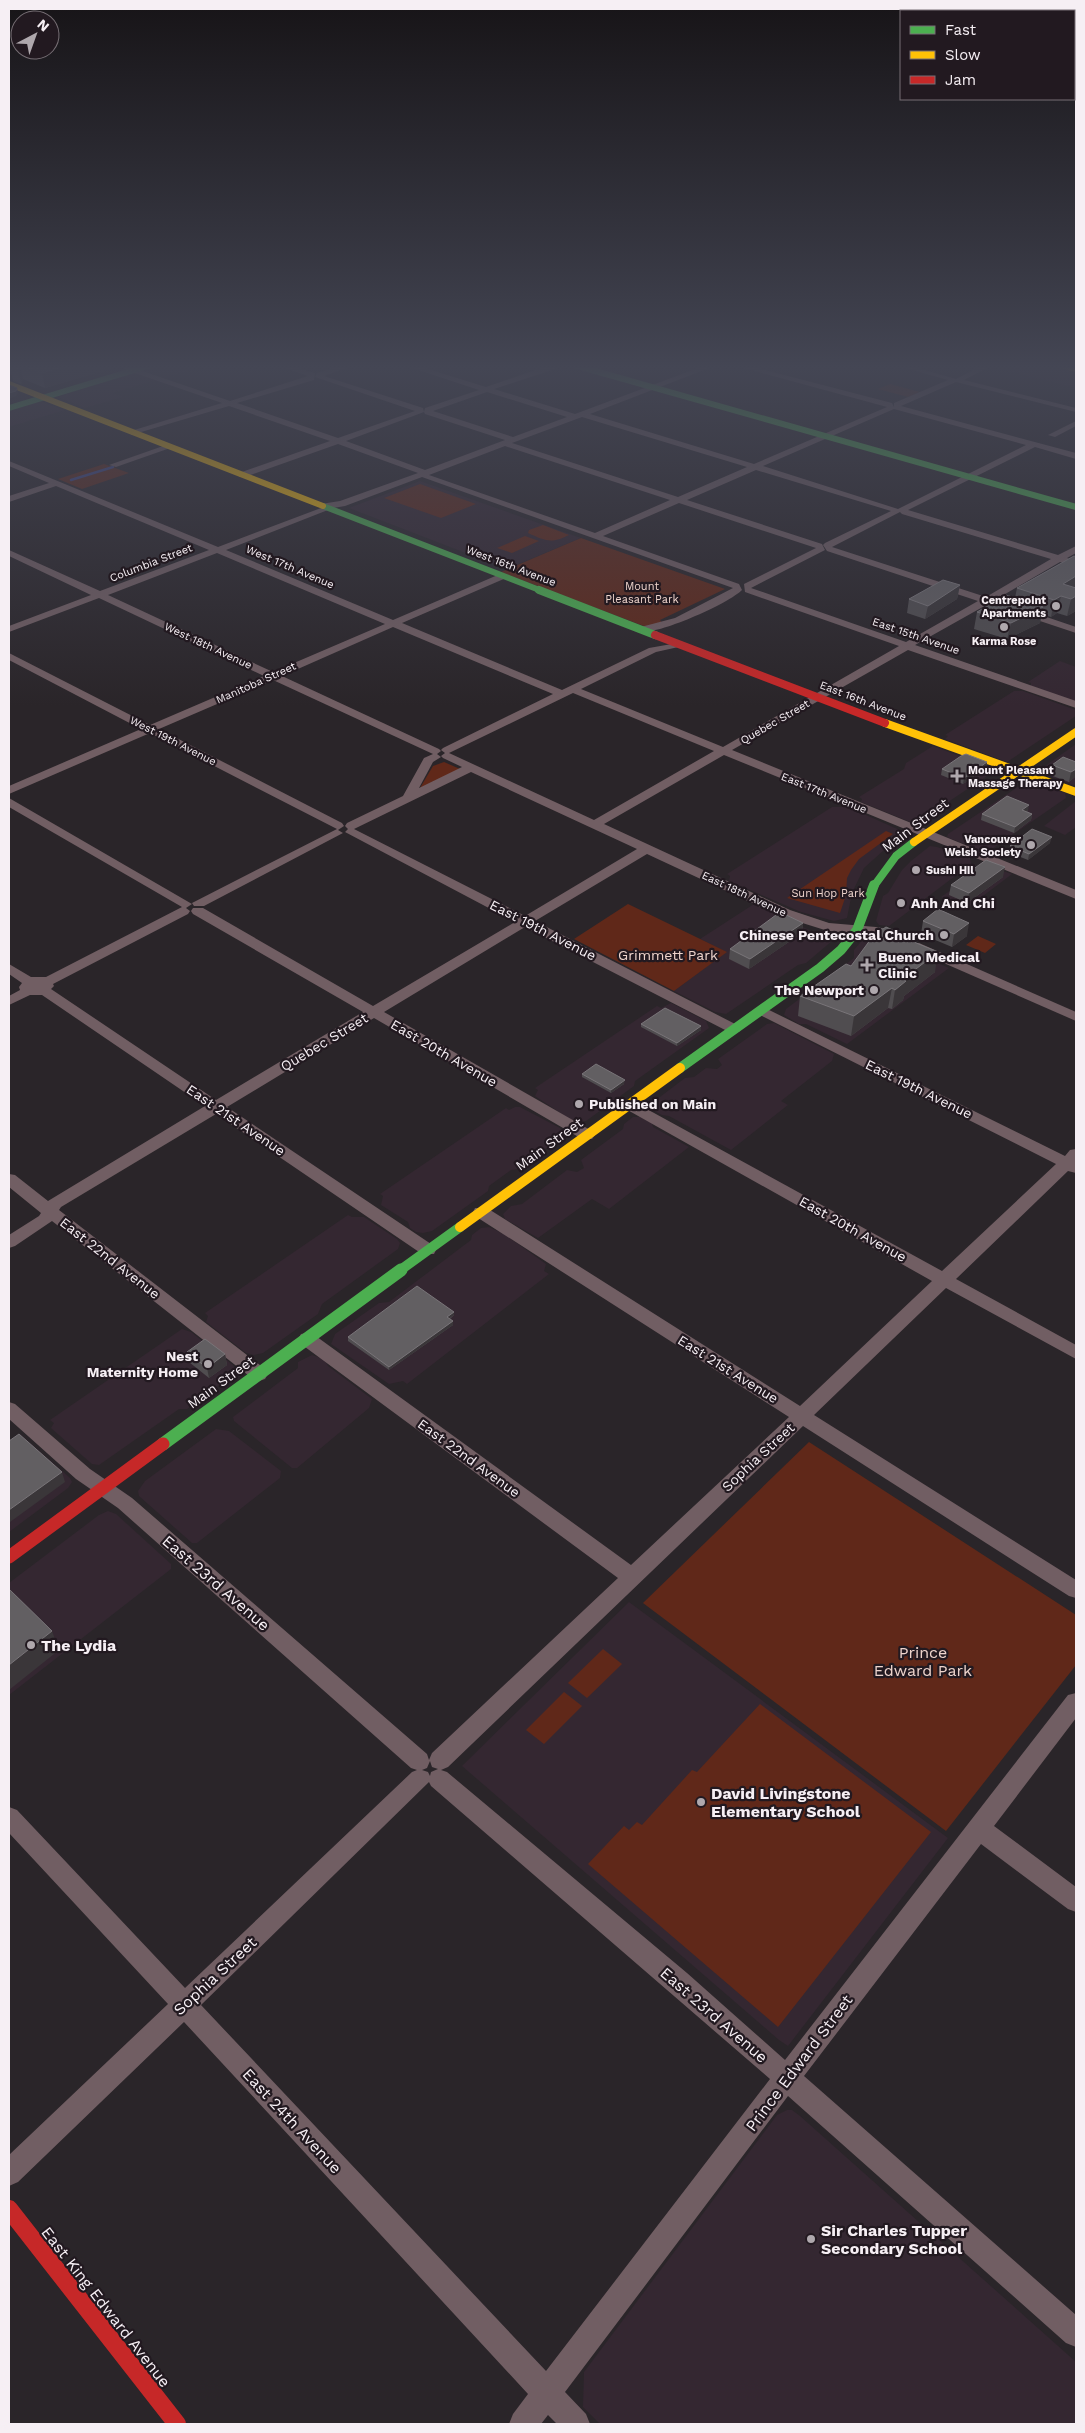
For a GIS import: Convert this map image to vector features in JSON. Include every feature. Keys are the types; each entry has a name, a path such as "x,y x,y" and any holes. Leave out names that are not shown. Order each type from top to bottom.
{"street":[{"name":"West 17th Avenue","path":"46,479 395,624 567,692"},
{"name":"West 16th Avenue","path":"252,479 332,508 641,630"},
{"name":"Columbia Street","path":"9,629 411,479"},
{"name":"East 15th Avenue","path":"432,479 1076,705"},
{"path":"613,479 1076,630"},
{"path":"594,537 730,479"},
{"path":"794,479 1076,564"},
{"path":"641,630 671,624 963,479"},
{"path":"977,479 1076,506"},
{"path":"9,499 56,483"},
{"path":"1059,558 1076,549"},
{"name":"West 18th Avenue","path":"9,554 441,753"},
{"name":"Quebec Street","path":"594,825 1059,558"},
{"name":"Manitoba Street","path":"9,790 503,576"},
{"name":"East 16th Avenue","path":"641,630 1076,792"},
{"path":"408,797 428,760 653,650 678,644"},
{"name":"West 19th Avenue","path":"9,656 344,829"},
{"name":"East 17th Avenue","path":"567,692 723,752 1076,895"},
{"name":"Main Street","path":"9,1557 428,1250 832,959 857,930 880,875 896,856 924,834 1076,732"},
{"name":"East 18th Avenue","path":"441,753 808,922 828,927 887,933 1076,1017"},
{"path":"9,1001 184,907 198,907 344,829 471,767"},
{"path":"9,802 184,907"},
{"name":"East 19th Avenue","path":"344,829 734,1029"},
{"name":"Quebec Street","path":"9,1242 45,1220 55,1203 646,849"},
{"name":"East 20th Avenue","path":"198,907 587,1136"},
{"name":"East 21st Avenue","path":"9,968 428,1250"},
{"name":"East 19th Avenue","path":"761,1010 1073,1162"},
{"name":"East 20th Avenue","path":"629,1105 1076,1353"},
{"name":"Sophia Street","path":"9,2173 944,1279 1073,1162"},
{"name":"East 22nd Avenue","path":"9,1179 258,1374"},
{"name":"East 21st Avenue","path":"481,1212 1076,1590"},
{"name":"East 22nd Avenue","path":"307,1339 632,1576"},
{"name":"East 23rd Avenue","path":"9,1408 102,1488 125,1503 430,1770 678,1982 1076,2333"},
{"name":"Prince Edward Street","path":"523,2424 1076,1702"},
{"name":"East 24th Avenue","path":"9,1817 576,2424"},
{"path":"978,1829 1076,1901"},
{"name":"East King Edward Avenue","path":"9,2209 177,2424"}],"shaded area":[{"path":"420,481 581,538 507,569 349,508"},
{"path":"1060,661 1076,667 1076,702 1031,686 1031,683 1028,682"},
{"path":"1014,691 1023,691 1076,710 1076,716 1007,762 945,739 948,736 945,735"},
{"path":"1076,744 1076,786 1041,773 1041,769"},
{"path":"933,746 989,767 993,772 915,824 861,802 862,799 859,797 904,769 906,763"},
{"path":"1025,782 1065,793 1066,798 989,851 982,852 947,837 948,834"},
{"path":"1076,801 1076,827 1065,835 1044,826"},
{"path":"832,807 848,807 904,832 864,868 852,893 847,918 834,921 801,912 729,881 730,876 727,874"},
{"path":"930,846 970,858 971,864 889,926 879,925 876,921 883,896 888,893 902,870"},
{"path":"984,867 991,867 1012,874 967,908 941,897"},
{"path":"754,904 774,913 775,915 771,919 785,919 816,933 825,933 831,936 832,941 806,963 798,965 726,1014 715,1012 674,991 726,952 700,939"},
{"name":"The Newport","path":"872,934 949,968 847,1044 806,1024 799,1024 784,1015 786,1009 854,958 854,950 865,937"},
{"path":"671,1003 706,1021 709,1028 635,1081 634,1086 586,1121 578,1122 571,1120 535,1096 538,1090 535,1088 657,1006 661,1008"},
{"path":"774,1023 834,1054 832,1061 781,1101 788,1105 731,1150 669,1116 652,1110 652,1103 685,1078 694,1077 706,1068 717,1069 722,1065 718,1059 767,1024"},
{"path":"520,1107 560,1128 564,1135 518,1169 511,1170 489,1186 488,1191 432,1231 416,1232 410,1228 408,1222 381,1205 383,1196 380,1194 506,1108 509,1110"},
{"path":"633,1117 640,1117 652,1123 653,1127 689,1147 609,1209 592,1199 538,1238 505,1219 503,1214 511,1206 522,1204 567,1170 577,1172 584,1168 581,1160 623,1129 624,1124"},
{"path":"348,1215 364,1217 400,1243 398,1249 322,1304 318,1314 263,1353 254,1355 246,1353 206,1322 208,1316 205,1313"},
{"path":"489,1227 504,1234 546,1264 544,1271 549,1274 407,1384 403,1381 389,1384 331,1344 335,1334 379,1303 389,1302 471,1240 472,1235 481,1228"},
{"path":"182,1329 191,1332 233,1365 235,1368 234,1374 187,1409 179,1409 99,1465 92,1464 51,1428 54,1423 50,1420"},
{"path":"312,1355 324,1359 328,1366 372,1399 369,1408 297,1468 292,1468 234,1421 233,1417 298,1368 298,1362"},
{"path":"216,1429 229,1431 281,1471 280,1478 197,1543 192,1543 139,1496 138,1491 145,1481"},
{"path":"20,1434 70,1478 72,1482 68,1488 9,1532 9,1441"},
{"path":"108,1511 116,1514 171,1564 171,1569 9,1695 9,1583 99,1515"},
{"name":"David Livingstone Elementary School","path":"629,1602 948,1838 788,2046 462,1766"},
{"name":"Sir Charles Tupper Secondary School","path":"787,2110 792,2110 800,2116 1076,2362 1076,2424 600,2424 583,2407 584,2372 777,2115"}],"green space":[{"path":"59,479 113,479 82,489"},
{"path":"420,484 476,504 441,518 384,498"},
{"path":"543,525 569,535 558,540 548,540 528,533 529,530"},
{"path":"525,536 539,541 512,553 497,548"},
{"name":"Mount Pleasant Park","path":"581,538 725,589 660,620 662,623 649,628 501,572"},
{"path":"444,762 460,769 420,788 433,766"},
{"name":"Sun Hop Park","path":"886,831 893,834 859,859 851,870 847,878 846,895 840,913 787,898"},
{"name":"Grimmett Park","path":"628,904 727,952 674,991 574,939"},
{"path":"978,936 996,944 985,953 966,945"},
{"name":"Prince Edward Park","path":"809,1442 1076,1615 1076,1665 946,1831 643,1603"},
{"path":"603,1649 622,1664 587,1698 568,1683"},
{"path":"564,1692 582,1706 544,1744 526,1730"},
{"path":"760,1704 931,1832 778,2027 588,1864 624,1826 629,1830 637,1822 642,1825 692,1770 697,1772"}],"building":[{"path":"1074,556 1076,557 1076,576 1063,584 1076,588 1076,596 1071,599 1061,596 1054,600 1017,588"},
{"path":"943,580 960,585 928,606 909,599"},
{"path":"1006,595 1043,607 1011,623 977,612"},
{"path":"966,754 987,762 964,778 942,769 961,756"},
{"path":"1063,757 1076,762 1076,769 1071,772 1052,765"},
{"path":"1007,796 1029,805 1022,810 1032,814 1015,827 982,814"},
{"path":"1032,829 1052,837 1029,854 1010,846"},
{"path":"986,860 1005,867 969,893 951,885"},
{"path":"938,909 969,923 954,934 923,921"},
{"path":"780,912 803,923 750,959 730,949"},
{"path":"886,927 904,935 902,937 938,952 903,979 906,981 895,990 892,988 854,1016 800,996 846,964 851,966 879,928 883,929"},
{"path":"665,1008 701,1026 677,1043 641,1024"},
{"path":"596,1064 625,1080 611,1090 582,1074"},
{"path":"417,1286 454,1312 447,1317 453,1321 389,1367 348,1337"},
{"path":"205,1339 225,1354 207,1368 187,1352"},
{"path":"19,1434 62,1472 9,1510 9,1441"},
{"path":"9,1589 52,1631 9,1665"}],"waterway":[{"path":"71,480 76,479"}],"traffic: fast":[{"path":"975,479 1076,507"},
{"path":"323,506 655,635"},
{"path":"680,1068 820,968 841,950 857,930 875,883 896,856 914,842"},
{"path":"163,1444 460,1227"}],"traffic: slow":[{"path":"252,479 323,506"},
{"path":"885,723 1076,792"},
{"path":"914,842 1076,732"},
{"path":"460,1227 680,1068"}],"traffic: jam":[{"path":"655,635 885,723"},
{"path":"9,1557 163,1444"},
{"path":"9,2209 177,2424"}],"place":[{"name":"Centrepoint Apartments","path":"1056,606"},
{"name":"Karma Rose","path":"1004,627"},
{"name":"Mount Pleasant Massage Therapy","path":"957,776"},
{"name":"Vancouver Welsh Society","path":"1031,845"},
{"name":"Sushi Hil","path":"916,870"},
{"name":"Anh And Chi","path":"901,903"},
{"name":"Chinese Pentecostal Church","path":"944,935"},
{"name":"Bueno Medical Clinic","path":"867,965"},
{"name":"The Newport","path":"874,990"},
{"name":"Published on Main","path":"579,1104"},
{"name":"Nest Maternity Home","path":"208,1364"},
{"name":"The Lydia","path":"31,1645"},
{"name":"David Livingstone Elementary School","path":"701,1802"},
{"name":"Sir Charles Tupper Secondary School","path":"811,2239"}]}
